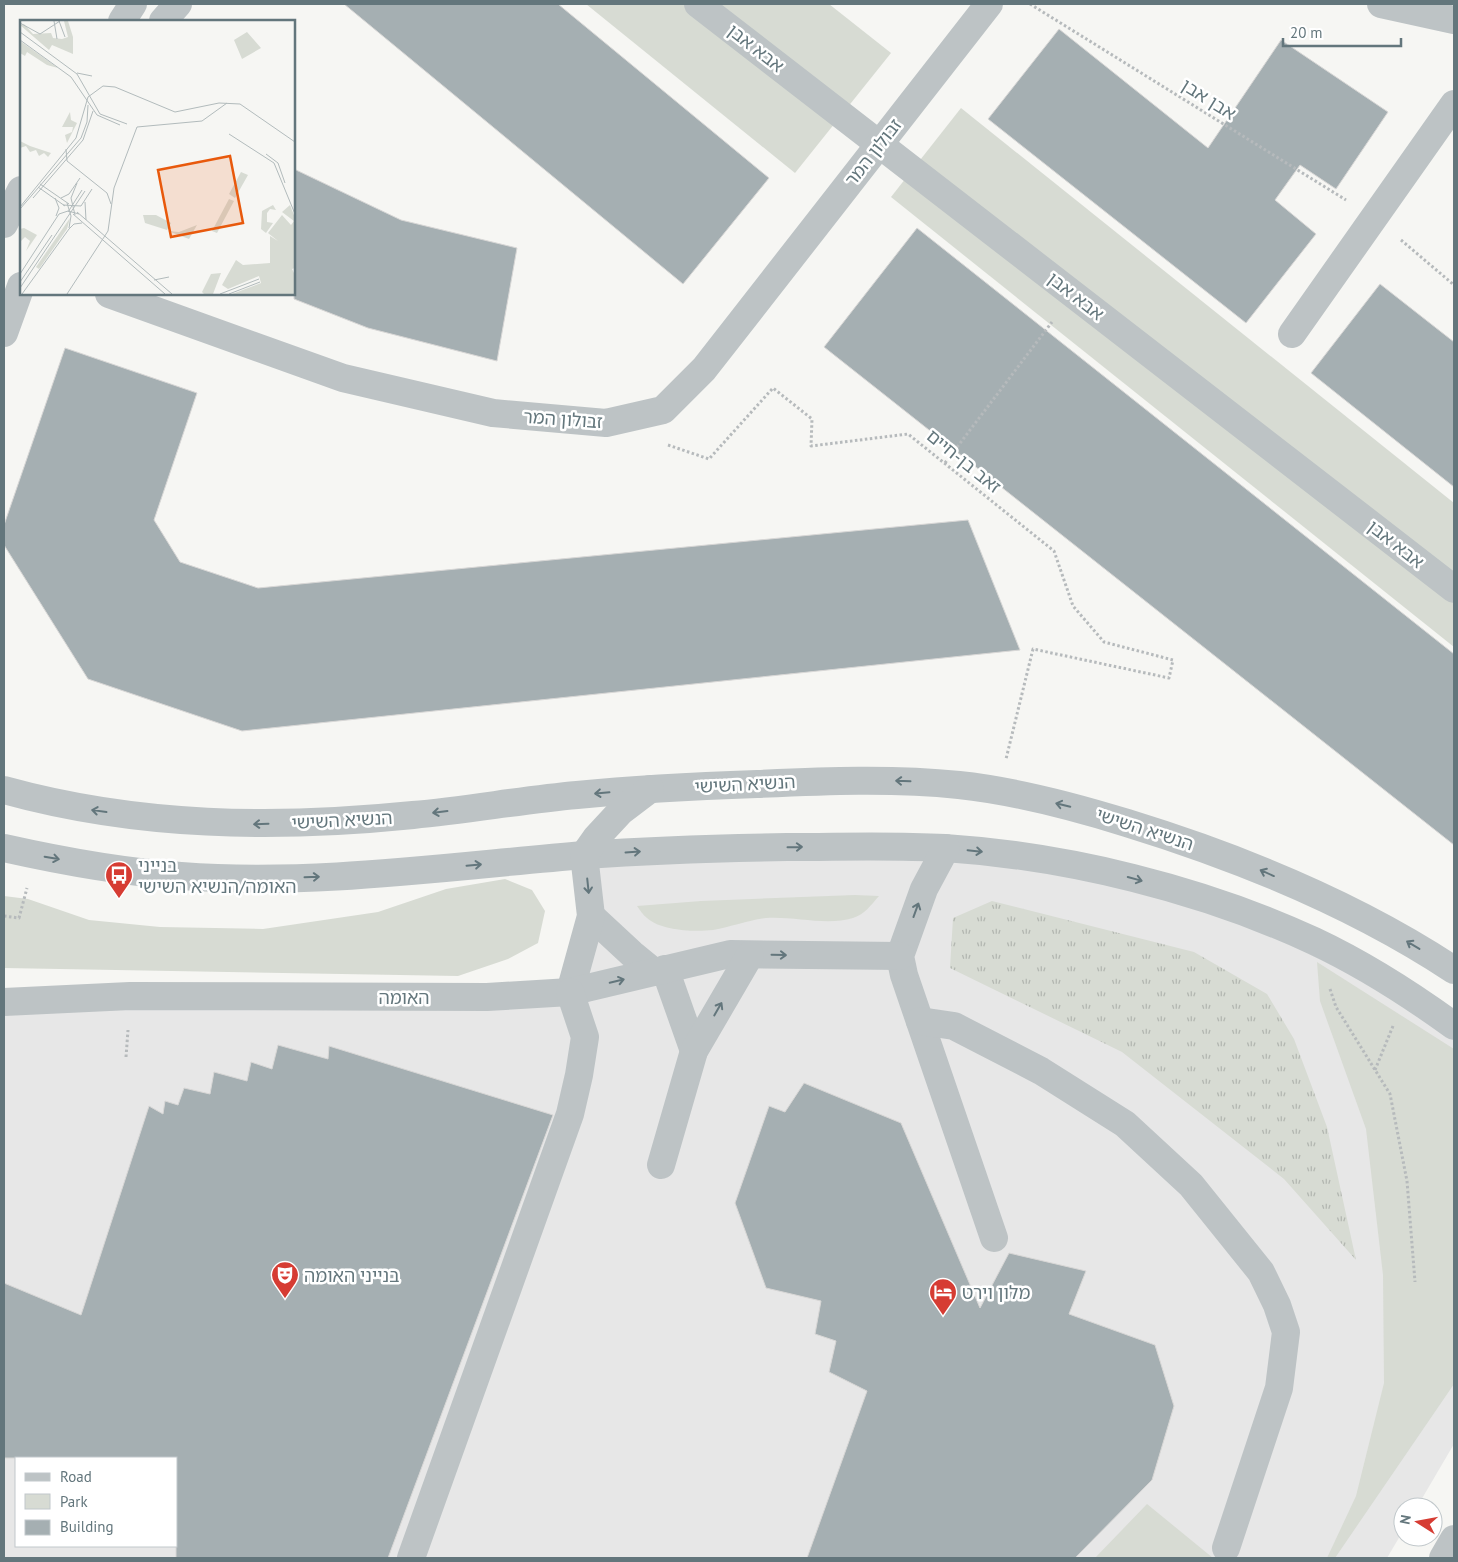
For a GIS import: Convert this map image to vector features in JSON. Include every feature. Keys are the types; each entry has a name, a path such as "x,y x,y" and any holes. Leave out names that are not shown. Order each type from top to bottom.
{"street":[{"path":"123,20 133,4"},
{"path":"165,20 178,4"},
{"name":"אבא אבן","path":"698,4 1454,588"},
{"name":"זבולון המר","path":"112,295 343,378 493,413 606,423 663,410 704,369 988,4"},
{"path":"1381,4 1454,20"},
{"path":"1292,334 1454,104"},
{"path":"4,224 20,192"},
{"path":"4,333 20,289"},
{"name":"הנשיא השישי","path":"4,790 35,799 91,810 158,819 244,824 328,822 414,815 573,795 650,788 818,781 950,784 1039,798 1174,837 1257,868 1352,911 1402,938 1454,970"},
{"path":"411,1558 570,1114 585,1037 570,992 590,916 584,855 596,838 621,810 650,788"},
{"path":"4,848 123,870 183,876 260,878 355,875 660,850 890,846 946,848 1045,860 1120,875 1188,893 1314,941 1357,963 1407,993 1454,1026"},
{"path":"946,848 924,889 900,956 904,975 994,1238"},
{"path":"590,916 632,954 660,971 694,1051"},
{"name":"האומה","path":"4,1002 130,996 487,997 570,992 730,954 900,956"},
{"path":"661,1165 694,1051 750,955"},
{"path":"920,1021 954,1026 1041,1071 1125,1124 1191,1185 1261,1272 1278,1305 1286,1332 1279,1388 1226,1548"},
{"path":"1442,1558 1454,1540"}],"path":[{"name":"אבן אבן","path":"1030,4 1374,217"},
{"path":"1374,217 1454,285"},
{"path":"945,463 1073,294"},
{"name":"זאב בן-חיים","path":"662,443 709,459 773,388 812,419 812,446 908,434 1054,551 1074,606 1104,642 1173,660 1169,678 1033,649 998,791"},
{"path":"4,916 19,918"},
{"path":"1314,941 1336,1007 1390,1094 1407,1181 1415,1282"},
{"path":"1375,1070 1407,993"}],"shaded area":[{"path":"890,846 1188,893 1454,1026 1454,1444 1423,1497 1393,1497 1394,1547 1387,1558 4,1558 4,997 570,992 584,855"}],"green space":[{"path":"586,4 829,4 891,53 795,173"},
{"path":"961,108 1454,503 1454,647 891,197"},
{"path":"505,879 532,890 545,911 538,943 508,959 458,976 4,968 4,896 28,899 89,920 160,927 263,929 378,912 446,889"},
{"path":"855,895 879,896 867,909 853,918 821,921 766,918 706,931 679,930 661,926 647,918 637,906 701,901"},
{"path":"992,901 1194,952 1267,994 1294,1039 1327,1127 1356,1260 1284,1179 1122,1052 950,968 953,918"},
{"path":"1317,962 1454,1049 1454,1384 1335,1558 1327,1558 1356,1496 1384,1383 1383,1275 1366,1129 1320,1001"},
{"path":"1147,1504 1213,1558 1095,1558"}],"building":[{"path":"344,4 558,4 769,178 683,284"},
{"path":"1059,29 1208,148 1281,40 1388,112 1336,189 1300,165 1275,200 1316,234 1246,323 988,119"},
{"path":"295,169 401,220 517,248 497,361 368,328 294,299"},
{"path":"917,228 1454,654 1454,845 824,347"},
{"path":"1380,284 1454,342 1454,487 1311,373"},
{"path":"65,348 197,393 154,520 180,562 258,588 968,520 1020,650 242,731 88,679 4,545 4,525"},
{"name":"בנייני האומה","path":"278,1045 328,1059 329,1046 553,1115 388,1558 176,1558 176,1547 178,1547 178,1457 4,1458 4,1283 81,1315 149,1106 163,1114 165,1101 178,1105 184,1088 210,1094 214,1072 247,1081 251,1062 272,1069"},
{"name":"מלון וירט","path":"804,1083 901,1123 980,1308 1009,1253 1086,1271 1069,1314 1155,1345 1174,1406 1152,1480 1075,1558 807,1558 867,1391 829,1372 836,1341 815,1334 821,1301 766,1288 735,1203 769,1106 785,1112"}],"place":[{"name":"בנייני האומה/הנשיא השישי","path":"119,899"},
{"name":"בנייני האומה","path":"285,1299"},
{"name":"מלון וירט","path":"943,1316"}]}
